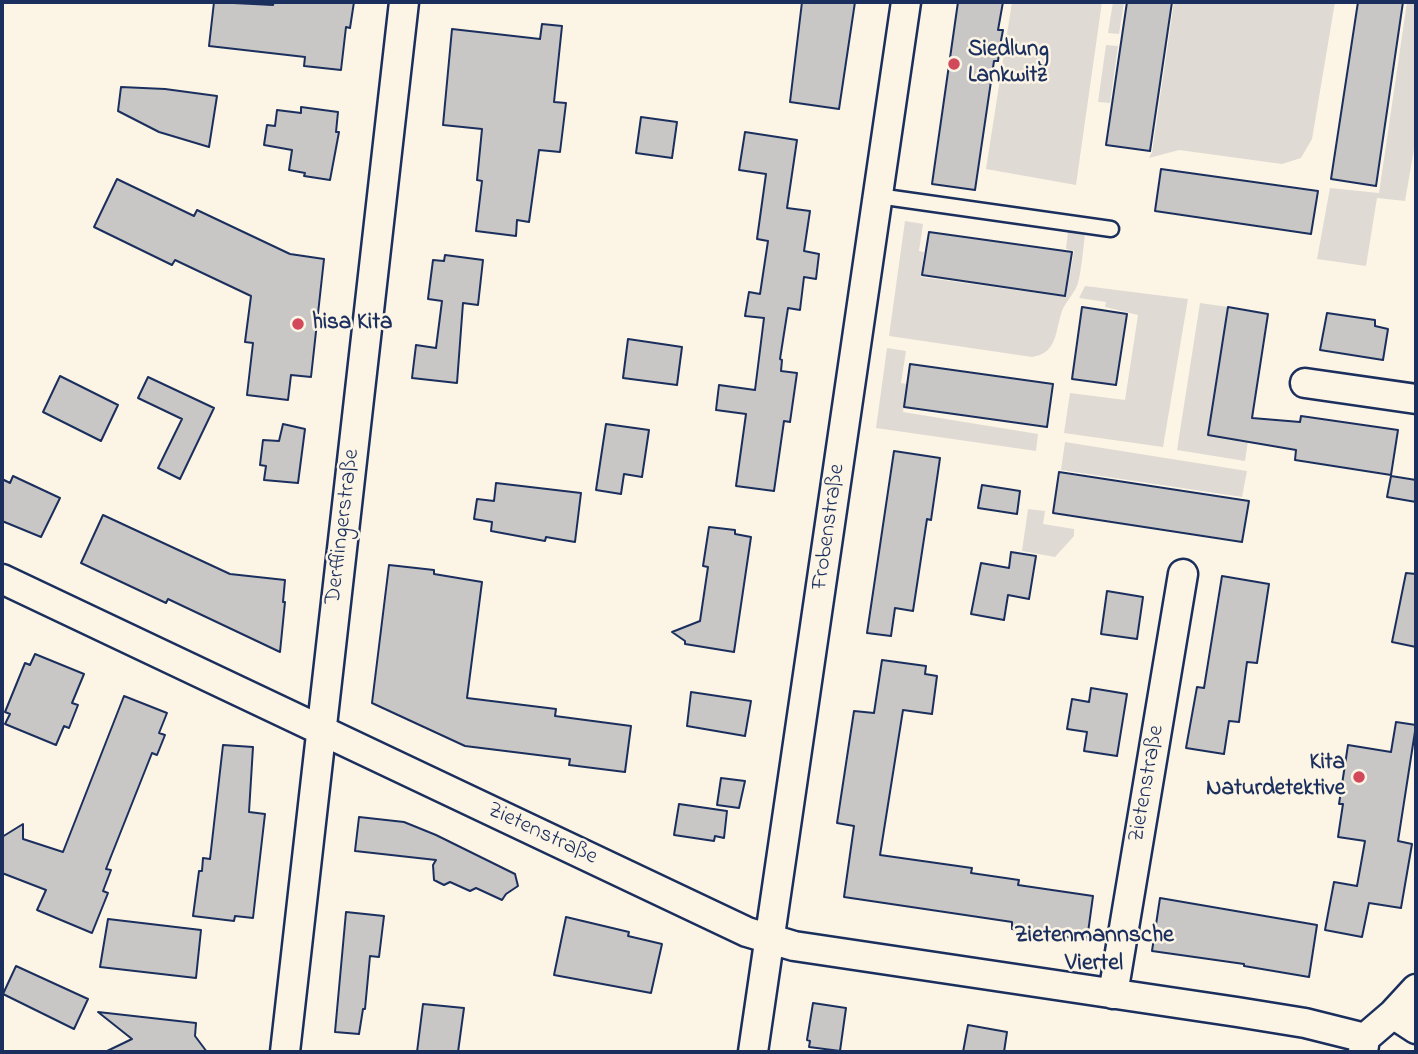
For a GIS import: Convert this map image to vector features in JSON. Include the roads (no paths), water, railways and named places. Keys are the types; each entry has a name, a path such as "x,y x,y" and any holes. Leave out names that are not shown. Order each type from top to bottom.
{"street":[{"name":"Derfflingerstraße","path":"285,1052 404,2"},
{"name":"Frobenstraße","path":"753,1052 906,2"},
{"path":"1305,383 1416,399"},
{"name":"Zietenstraße","path":"1113,994 1183,574"},
{"name":"Zietenstraße","path":"2,579 770,941 1305,1023 1364,1045"},
{"path":"1364,1045 1405,1021 1416,989"}],"lane":[{"path":"878,196 1111,229"}],"place":[{"name":"Siedlung Lankwitz","path":"954,64"},
{"name":"hisa Kita","path":"298,324"},
{"name":"Kita Naturdetektive","path":"1359,777"}],"district":[{"name":"Zietenmannsche Viertel","path":"1094,951"}]}
